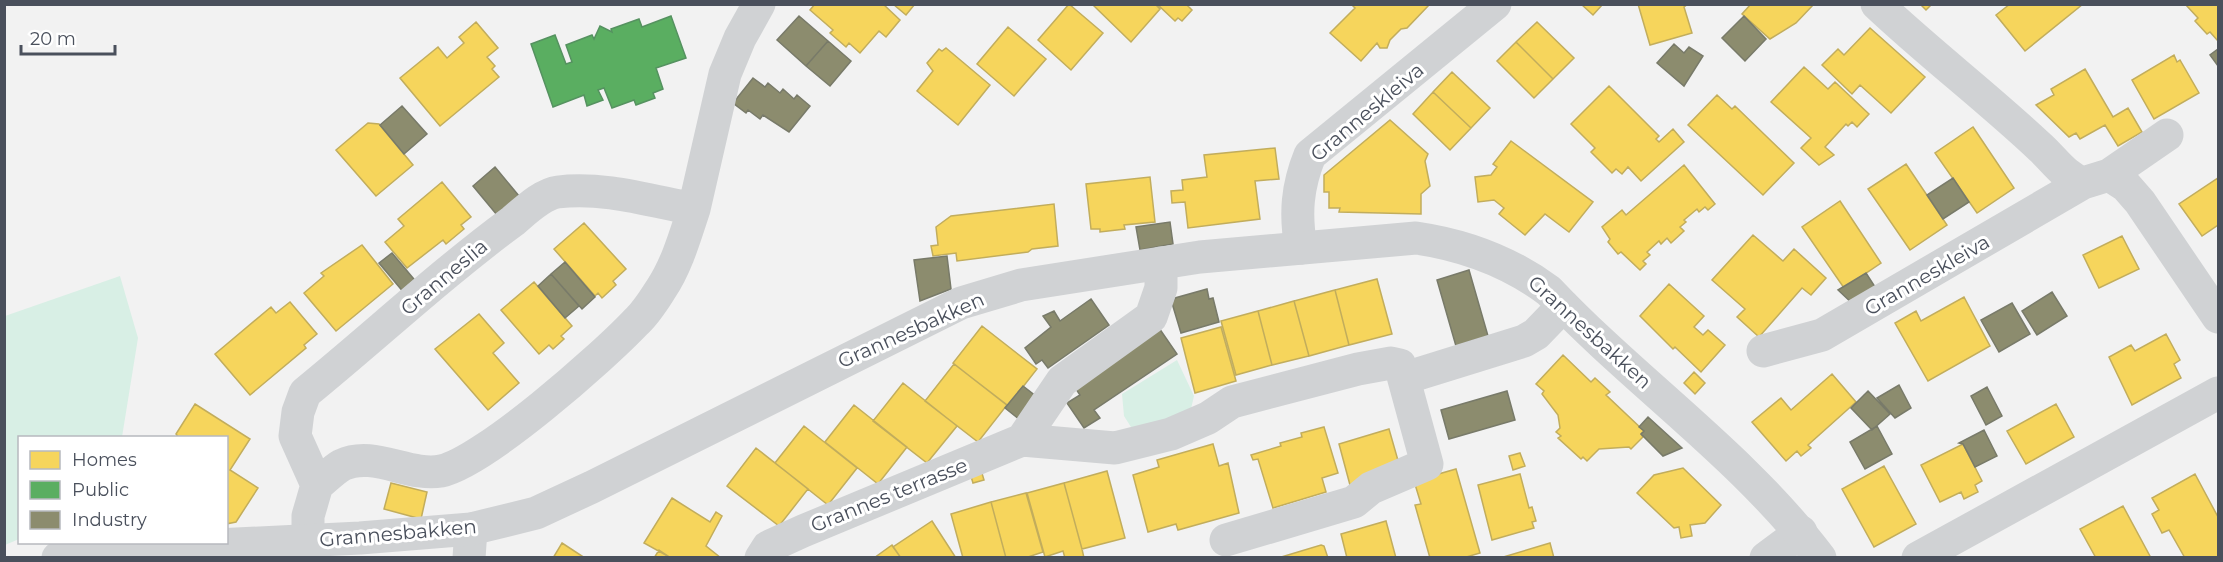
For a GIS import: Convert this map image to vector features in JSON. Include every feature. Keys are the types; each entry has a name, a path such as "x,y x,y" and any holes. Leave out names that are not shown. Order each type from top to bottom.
{"street":[{"path":"308,541 308,516 317,485 343,465 364,461 415,471 441,471 465,463 594,362 638,321 663,287 679,254 694,209 725,74 740,38 759,4"},
{"name":"Granneskleiva","path":"1301,248 1296,220 1300,179 1310,155 1495,4"},
{"path":"1877,4 1917,43 2041,148 2072,180 2096,179 2126,186 2140,202 2218,317"},
{"name":"Granneskleiva","path":"1763,351 1822,335 2096,179 2167,135"},
{"name":"Granneslia","path":"317,485 295,436 298,412 305,393 477,248 537,203 555,192 577,190 694,209"},
{"name":"Grannesbakken","path":"58,558 93,551 308,541 470,543 592,487 961,303 1021,285 1200,257 1406,238 1451,243 1528,275 1754,484 1810,545"},
{"path":"1022,440 1062,381 1151,317 1161,288 1161,263"},
{"path":"1227,540 1354,502 1371,488 1427,464 1405,378 1524,341 1536,334 1563,306"},
{"name":"Grannes terrasse","path":"761,558 768,547 803,531 1022,440 1115,448 1171,434 1208,418 1232,402 1297,383 1391,363 1400,365 1405,378"},
{"path":"1918,558 2218,393"},
{"path":"1767,558 1810,545"}],"green space":[{"path":"120,276 138,338 122,436 18,436 18,539 5,545 5,316"},
{"path":"1177,360 1194,396 1190,413 1136,435 1124,416 1122,394"}],"building: Homes":[{"path":"815,4 883,4 900,20 886,37 879,31 860,53 849,43 846,47 830,33 833,30 810,10"},
{"path":"893,4 915,4 906,15"},
{"path":"1069,4 1103,33 1071,70 1038,40"},
{"path":"1092,4 1155,4 1160,9 1131,42"},
{"path":"1157,4 1190,4 1188,6 1192,10 1182,21 1178,18 1175,21"},
{"path":"1351,4 1430,4 1407,28 1401,29 1390,40 1387,48 1380,48 1377,43 1361,61 1330,33 1355,8"},
{"path":"1581,4 1603,4 1593,15"},
{"path":"1638,4 1688,4 1684,7 1692,33 1650,45"},
{"path":"1751,4 1814,4 1796,23 1770,39 1742,14"},
{"path":"1920,4 1932,4 1926,10"},
{"path":"2010,4 2083,4 2025,51 1996,15"},
{"path":"2185,4 2218,4 2218,41 2210,32 2207,34 2195,21 2198,18"},
{"path":"476,22 498,48 487,57 495,66 492,69 499,77 440,126 400,78 438,47 447,58 464,43 459,37"},
{"path":"1537,22 1574,58 1553,79 1516,42"},
{"path":"1008,27 1046,59 1014,96 977,64"},
{"path":"1870,28 1925,77 1891,113 1860,85 1852,94 1822,65 1838,49 1844,55"},
{"path":"1516,42 1553,79 1534,98 1497,61"},
{"path":"946,48 990,85 958,125 917,91 933,71 927,63 939,49 942,51"},
{"path":"2174,55 2177,62 2180,60 2199,93 2154,119 2132,80"},
{"path":"1804,67 1828,89 1835,82 1869,114 1857,127 1852,122 1848,126 1846,124 1825,147 1834,155 1819,165 1801,148 1811,138 1771,102"},
{"path":"2085,69 2113,117 2128,108 2142,132 2118,146 2105,125 2080,139 2076,133 2069,137 2036,105 2054,95 2051,89"},
{"path":"1452,72 1490,108 1471,128 1433,92"},
{"path":"1609,86 1659,136 1656,139 1659,142 1673,129 1684,142 1641,181 1628,167 1622,174 1616,169 1612,173 1591,152 1595,148 1571,124"},
{"path":"1433,92 1471,128 1450,150 1413,114"},
{"path":"1717,95 1732,109 1735,106 1794,163 1763,195 1688,125"},
{"path":"1390,120 1428,154 1425,161 1430,186 1421,194 1421,214 1339,212 1340,208 1329,208 1329,192 1324,192 1324,175"},
{"path":"368,123 379,124 413,165 376,196 336,150"},
{"path":"1973,127 2014,188 1977,213 1935,153"},
{"path":"1511,141 1593,202 1569,232 1545,214 1525,235 1499,214 1504,208 1494,200 1478,202 1475,177 1491,175 1497,167 1493,164"},
{"path":"1275,148 1279,179 1255,181 1260,219 1188,228 1185,202 1172,203 1171,191 1183,190 1182,180 1207,177 1204,155"},
{"path":"1906,164 1947,225 1910,250 1868,189"},
{"path":"1684,165 1715,204 1708,210 1705,207 1699,212 1697,209 1684,220 1686,222 1680,227 1684,231 1671,243 1667,238 1661,244 1659,241 1647,252 1650,255 1643,261 1646,264 1640,270 1621,252 1618,254 1608,242 1610,239 1602,227 1622,210 1626,215"},
{"path":"1150,177 1155,222 1124,225 1125,229 1100,232 1100,229 1091,229 1086,184"},
{"path":"2218,178 2218,225 2202,236 2179,204"},
{"path":"442,182 471,217 461,225 464,229 446,244 443,240 407,268 385,242 404,226 398,219"},
{"path":"1840,201 1881,263 1844,288 1802,227"},
{"path":"1054,204 1058,246 957,261 956,253 933,256 931,246 938,245 936,227 951,216"},
{"path":"584,223 626,269 613,281 616,285 602,298 598,293 595,296 554,249"},
{"path":"1753,235 1783,261 1794,249 1826,278 1811,295 1802,288 1759,337 1737,317 1745,309 1712,280"},
{"path":"2122,236 2139,269 2099,288 2083,255"},
{"path":"362,245 393,284 336,331 304,293 324,276 321,273"},
{"path":"1377,279 1392,334 1349,345 1335,290"},
{"path":"534,282 572,326 561,336 564,339 553,349 549,345 539,354 501,310"},
{"path":"1669,284 1704,316 1694,327 1703,335 1708,330 1725,345 1701,372 1675,347 1673,349 1640,316"},
{"path":"1335,290 1349,345 1309,356 1294,301"},
{"path":"1964,297 1990,346 1928,381 1895,323 1916,311 1921,321"},
{"path":"1294,301 1309,356 1272,365 1258,311"},
{"path":"290,302 317,334 304,345 306,348 250,395 215,354 271,307 276,313"},
{"path":"1258,311 1272,365 1236,375 1221,321"},
{"path":"479,314 504,343 493,353 519,383 488,410 435,349"},
{"path":"982,326 1037,369 1008,406 953,363"},
{"path":"1221,327 1236,381 1195,393 1181,338"},
{"path":"2166,334 2180,360 2174,364 2181,378 2132,405 2109,357 2131,345 2135,351"},
{"path":"1563,355 1591,382 1595,378 1610,392 1606,395 1644,431 1641,434 1643,437 1631,449 1629,447 1599,449 1587,461 1583,457 1581,459 1558,438 1561,436 1556,432 1560,428 1558,415 1542,394 1544,391 1536,384"},
{"path":"954,364 1007,405 978,442 925,401"},
{"path":"1694,372 1705,383 1695,394 1684,383"},
{"path":"1832,374 1856,402 1808,445 1811,448 1801,456 1797,451 1786,461 1752,422 1781,398 1791,410"},
{"path":"903,383 957,426 927,463 873,421"},
{"path":"195,404 250,439 230,470 258,488 236,522 228,524 228,436 178,436 176,434"},
{"path":"2056,404 2074,437 2026,464 2007,431"},
{"path":"854,405 907,447 878,484 825,442"},
{"path":"804,426 857,468 828,505 775,463"},
{"path":"1324,427 1338,473 1322,478 1326,492 1273,508 1258,459 1253,460 1251,455 1302,437 1301,433"},
{"path":"1389,429 1401,471 1350,485 1339,444"},
{"path":"1213,444 1219,466 1228,463 1239,513 1178,530 1176,524 1148,532 1133,475 1159,467 1157,460"},
{"path":"1963,444 1982,481 1975,485 1978,492 1964,499 1961,492 1940,502 1921,465"},
{"path":"756,448 808,489 779,526 727,486"},
{"path":"1520,453 1525,466 1513,470 1509,456"},
{"path":"1884,466 1916,524 1874,547 1842,489"},
{"path":"1683,468 1721,505 1705,523 1690,525 1692,536 1681,538 1679,527 1674,528 1637,493 1654,475"},
{"path":"1456,469 1480,553 1463,558 1430,558 1415,505 1421,504 1414,481"},
{"path":"981,470 984,480 973,483 970,473"},
{"path":"1107,471 1125,538 1082,549 1064,483"},
{"path":"1520,474 1529,508 1532,507 1536,521 1532,522 1534,528 1492,540 1478,485"},
{"path":"2195,474 2218,517 2218,558 2185,558 2169,530 2162,533 2152,514 2159,510 2152,498"},
{"path":"391,483 427,492 421,519 384,509"},
{"path":"1064,483 1084,558 1065,558 1063,551 1045,557 1027,493"},
{"path":"1026,493 1043,552 1025,558 1006,558 991,502"},
{"path":"672,498 710,522 716,512 722,516 706,546 721,558 671,558 644,543"},
{"path":"991,502 1006,558 963,558 951,514"},
{"path":"2123,506 2151,558 2096,558 2080,529"},
{"path":"932,521 956,558 901,558 893,547"},
{"path":"1386,521 1396,558 1347,558 1341,534"},
{"path":"562,543 585,558 553,558"},
{"path":"1550,543 1554,558 1500,558"},
{"path":"892,545 901,558 874,558"},
{"path":"1324,546 1328,558 1278,558"},
{"path":"659,550 671,558 654,558"}],"building: Public":[{"path":"671,16 686,58 656,68 663,89 653,93 655,98 636,105 634,100 612,108 604,88 598,90 603,100 587,106 584,95 553,107 531,44 555,35 566,64 572,62 566,45 592,35 594,39 600,26 612,32 611,29 639,19 642,27"}],"building: Industry":[{"path":"799,16 828,41 806,66 777,40"},
{"path":"1744,16 1766,39 1745,61 1722,38"},
{"path":"828,41 851,61 830,86 806,66"},
{"path":"1674,44 1684,53 1689,47 1703,56 1684,86 1657,63"},
{"path":"2218,49 2218,66 2210,55"},
{"path":"753,78 765,87 768,83 780,93 783,89 794,99 797,95 810,106 789,132 763,115 760,119 748,110 746,113 733,103"},
{"path":"402,106 427,134 404,154 380,125"},
{"path":"495,167 519,196 497,215 473,186"},
{"path":"1953,178 1969,202 1943,219 1927,195"},
{"path":"1170,222 1173,244 1140,250 1136,227"},
{"path":"392,253 418,284 405,294 379,263"},
{"path":"947,256 951,289 920,301 914,260"},
{"path":"565,262 595,297 582,309 551,274"},
{"path":"1469,270 1488,336 1456,346 1437,280"},
{"path":"1866,273 1877,290 1853,304 1838,290"},
{"path":"551,274 579,306 565,318 538,286"},
{"path":"1207,289 1209,299 1213,298 1219,322 1181,333 1172,303 1175,298"},
{"path":"2052,292 2067,316 2037,335 2022,311"},
{"path":"1091,299 1109,325 1048,368 1042,360 1036,364 1025,348 1051,327 1043,316 1054,311 1060,321"},
{"path":"2012,303 2030,334 1999,352 1981,320"},
{"path":"1159,328 1177,354 1094,410 1100,418 1084,428 1067,403 1080,395 1074,386"},
{"path":"1899,385 1911,408 1895,418 1877,398"},
{"path":"1023,386 1037,397 1020,420 1005,408"},
{"path":"1987,387 2002,416 1986,425 1971,396"},
{"path":"1507,391 1515,420 1449,439 1441,410"},
{"path":"1868,391 1890,414 1872,430 1851,408"},
{"path":"1648,417 1682,448 1663,456 1641,434 1644,431 1639,427"},
{"path":"1877,426 1892,454 1865,469 1850,442"},
{"path":"1984,430 1997,456 1975,467 1963,444 1959,443"}]}
